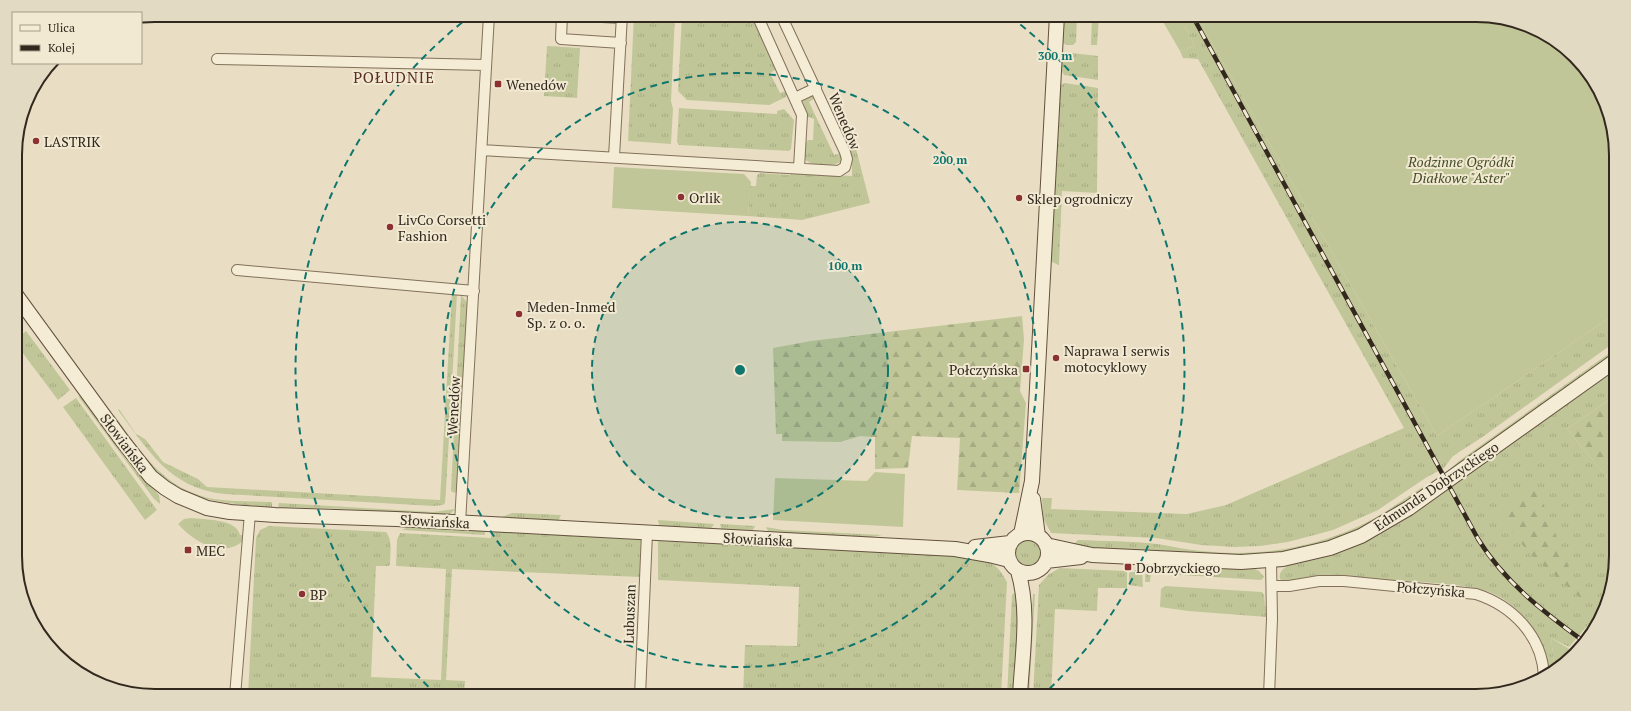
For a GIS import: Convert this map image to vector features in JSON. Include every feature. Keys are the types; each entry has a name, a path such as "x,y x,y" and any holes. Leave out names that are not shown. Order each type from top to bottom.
{"main road":[{"path":"1021,534 1032,481 1057,22"},
{"name":"Słowiańska","path":"22,302 121,439 157,483 178,496 196,504 217,510 250,513 954,549 1009,560"},
{"name":"Edmunda Dobrzyckiego","path":"1046,561 1092,555 1241,562 1271,560 1302,555 1330,548 1360,536 1409,508 1609,366"},
{"path":"1025,616 1037,572 1046,561 1048,553 1042,540 1032,481"},
{"path":"1037,572 1026,573 1018,571 1013,567 1009,560 1008,550 1010,543 1021,534 1030,533 1042,540"},
{"name":"Edmunda Dobrzyckiego","path":"1042,540 1092,555"},
{"name":"Słowiańska","path":"954,549 1010,543"},
{"path":"1018,571 1022,586 1025,616 1020,689"}],"street":[{"name":"Wenedów","path":"460,523 489,22"},
{"path":"562,22 562,39 620,43"},
{"path":"614,157 622,22"},
{"path":"760,22 802,115 799,168"},
{"name":"Wenedów","path":"482,150 839,171 845,167 847,159 816,88 784,22"},
{"path":"217,59 486,65"},
{"name":"Wenedów","path":"795,98 816,88"},
{"path":"237,270 474,291"},
{"path":"236,689 250,513"},
{"name":"Lubuszan","path":"640,689 647,533"},
{"path":"1268,689 1272,619 1271,560"},
{"name":"Połczyńska","path":"1272,586 1289,586 1320,581 1344,581 1476,594 1489,598 1513,614 1525,626 1542,659 1543,670"}],"green space":[{"path":"634,22 675,22 671,101 673,109 671,144 628,141"},
{"path":"682,22 754,22 776,67 775,70 770,73 780,93 785,91 787,94 786,97 769,105 687,100 678,91"},
{"path":"1063,22 1077,22 1076,42 1073,45 1066,45 1062,42"},
{"path":"1092,22 1099,22 1097,45 1091,45"},
{"path":"1163,22 1183,22 1195,46 1180,51"},
{"path":"1183,22 1200,22 1437,436 1609,318 1609,346 1481,438 1453,456 1444,468 1427,477 1378,510 1333,530 1288,542 1260,546 1235,547 1201,545 1156,538 1051,533 1043,518 1042,498 1052,498 1051,509 1187,514 1226,505 1404,428 1198,59 1183,58 1180,51 1195,46"},
{"name":"Rodzinne Ogródki Diałkowe \"Aster\"","path":"1200,22 1484,22 1502,25 1527,32 1557,50 1570,61 1591,89 1599,104 1608,138 1609,318 1437,436"},
{"path":"547,46 580,48 577,98 544,96"},
{"path":"1065,53 1098,56 1098,80 1064,75 1061,64"},
{"path":"1065,83 1098,88 1097,193 1062,191 1059,265 1050,260 1060,88 1062,84"},
{"path":"812,94 815,98 809,102 834,155 841,153 842,161 839,163 817,165 808,162 805,159 805,144 808,140 813,140 814,119 808,117 803,101 804,98"},
{"path":"679,108 777,114 777,111 784,109 794,120 791,149 789,151 679,145 677,142"},
{"path":"855,145 870,203 802,220 748,216 750,186 756,186 757,175 760,173 852,176 852,160 849,151 850,147"},
{"name":"Orlik","path":"614,167 744,174 751,182 748,216 612,208"},
{"path":"452,293 457,294 446,490 445,503 443,505 434,506 225,494 206,491 175,476 162,465 136,434 145,439 163,462 198,479 207,487 440,500"},
{"path":"461,295 466,301 468,308 457,493 452,492 451,490"},
{"path":"1022,316 1024,339 1020,391 1026,403 1019,493 957,490 960,438 912,436 908,468 875,469 875,437 860,436 840,442 782,441 782,434 776,434 773,348 811,341"},
{"path":"26,331 70,390 58,400 22,352 22,334"},
{"path":"1609,353 1609,358 1445,476 1444,474 1459,461"},
{"path":"1609,371 1609,400 1567,429 1609,480 1609,564 1606,582 1599,607 1592,621 1569,647 1551,638 1554,663 1547,668 1543,648 1530,624 1512,605 1489,592 1456,585 1334,575 1319,575 1284,582 1280,579 1280,573 1284,568 1291,564 1332,553"},
{"path":"78,396 82,397 147,483 156,492 160,500 160,504 154,499"},
{"path":"76,398 157,510 145,520 63,407"},
{"path":"1609,400 1609,480 1567,429"},
{"path":"119,409 134,431 118,410"},
{"path":"114,415 134,443 156,468 181,487 196,494 214,499 272,502 272,507 208,499 193,495 165,480 153,469 138,451 115,421"},
{"path":"875,472 905,474 903,527 773,520 775,478 867,481"},
{"path":"1440,477 1441,479 1403,506 1362,529 1312,547 1260,556 1070,548 1078,540 1147,543 1222,553 1262,552 1302,546 1340,534 1370,521"},
{"path":"1533,479 1582,599 1529,553 1500,516"},
{"path":"279,503 433,512 455,509 449,515 394,514 347,509 278,507"},
{"path":"512,513 561,515 558,522 499,518"},
{"path":"191,518 219,521 233,525 240,535 243,535 243,541 235,546 226,548 208,546 200,542 178,524 184,519"},
{"path":"658,520 714,524 711,529 663,528 659,525"},
{"path":"720,524 755,526 749,533 722,531"},
{"path":"412,525 485,530 485,535 402,530"},
{"path":"269,526 386,532 390,539 390,564 389,566 376,566 371,677 441,680 446,569 396,566 397,540 400,533 491,538 491,530 642,540 640,577 452,569 446,680 465,681 464,689 248,689 256,538 260,530"},
{"path":"766,527 783,530 882,535 861,539 769,533"},
{"path":"1028,539 1037,543 1041,552 1037,561 1028,565 1019,561 1015,552 1019,543"},
{"path":"658,541 986,557 986,562 996,567 1007,582 1001,689 743,689 745,645 797,646 799,587 658,580"},
{"path":"1170,565 1250,567 1259,571 1264,577 1261,580 1151,573 1150,582 1145,582 1146,568"},
{"path":"1060,568 1126,571 1127,588 1098,588 1097,611 1055,609 1051,689 1033,689 1039,585 1049,574"},
{"path":"1142,572 1143,587 1129,585 1129,573"},
{"path":"1165,586 1262,592 1264,595 1265,606 1267,606 1267,617 1188,611 1160,607 1161,589"},
{"path":"1014,593 1019,594 1020,608 1015,689 1007,689 1012,595"},
{"path":"1033,594 1035,594 1029,689 1026,689"},
{"path":"1551,638 1570,649 1554,663"}],"railway":[{"path":"1196,22 1478,539 1488,554 1512,582 1538,606 1580,638"}],"place":[{"name":"Wenedów","path":"498,84"},
{"name":"LASTRIK","path":"36,141"},
{"name":"Orlik","path":"681,197"},
{"name":"Sklep ogrodniczy","path":"1019,198"},
{"name":"LivCo Corsetti Fashion","path":"390,227"},
{"name":"Meden-Inmed Sp. z o. o.","path":"519,314"},
{"name":"Naprawa I serwis motocyklowy","path":"1056,358"},
{"name":"Połczyńska","path":"1026,369"},
{"name":"MEC","path":"188,550"},
{"name":"Dobrzyckiego","path":"1128,567"},
{"name":"BP","path":"302,594"}],"district":[{"name":"POŁUDNIE","path":"394,77"}]}
